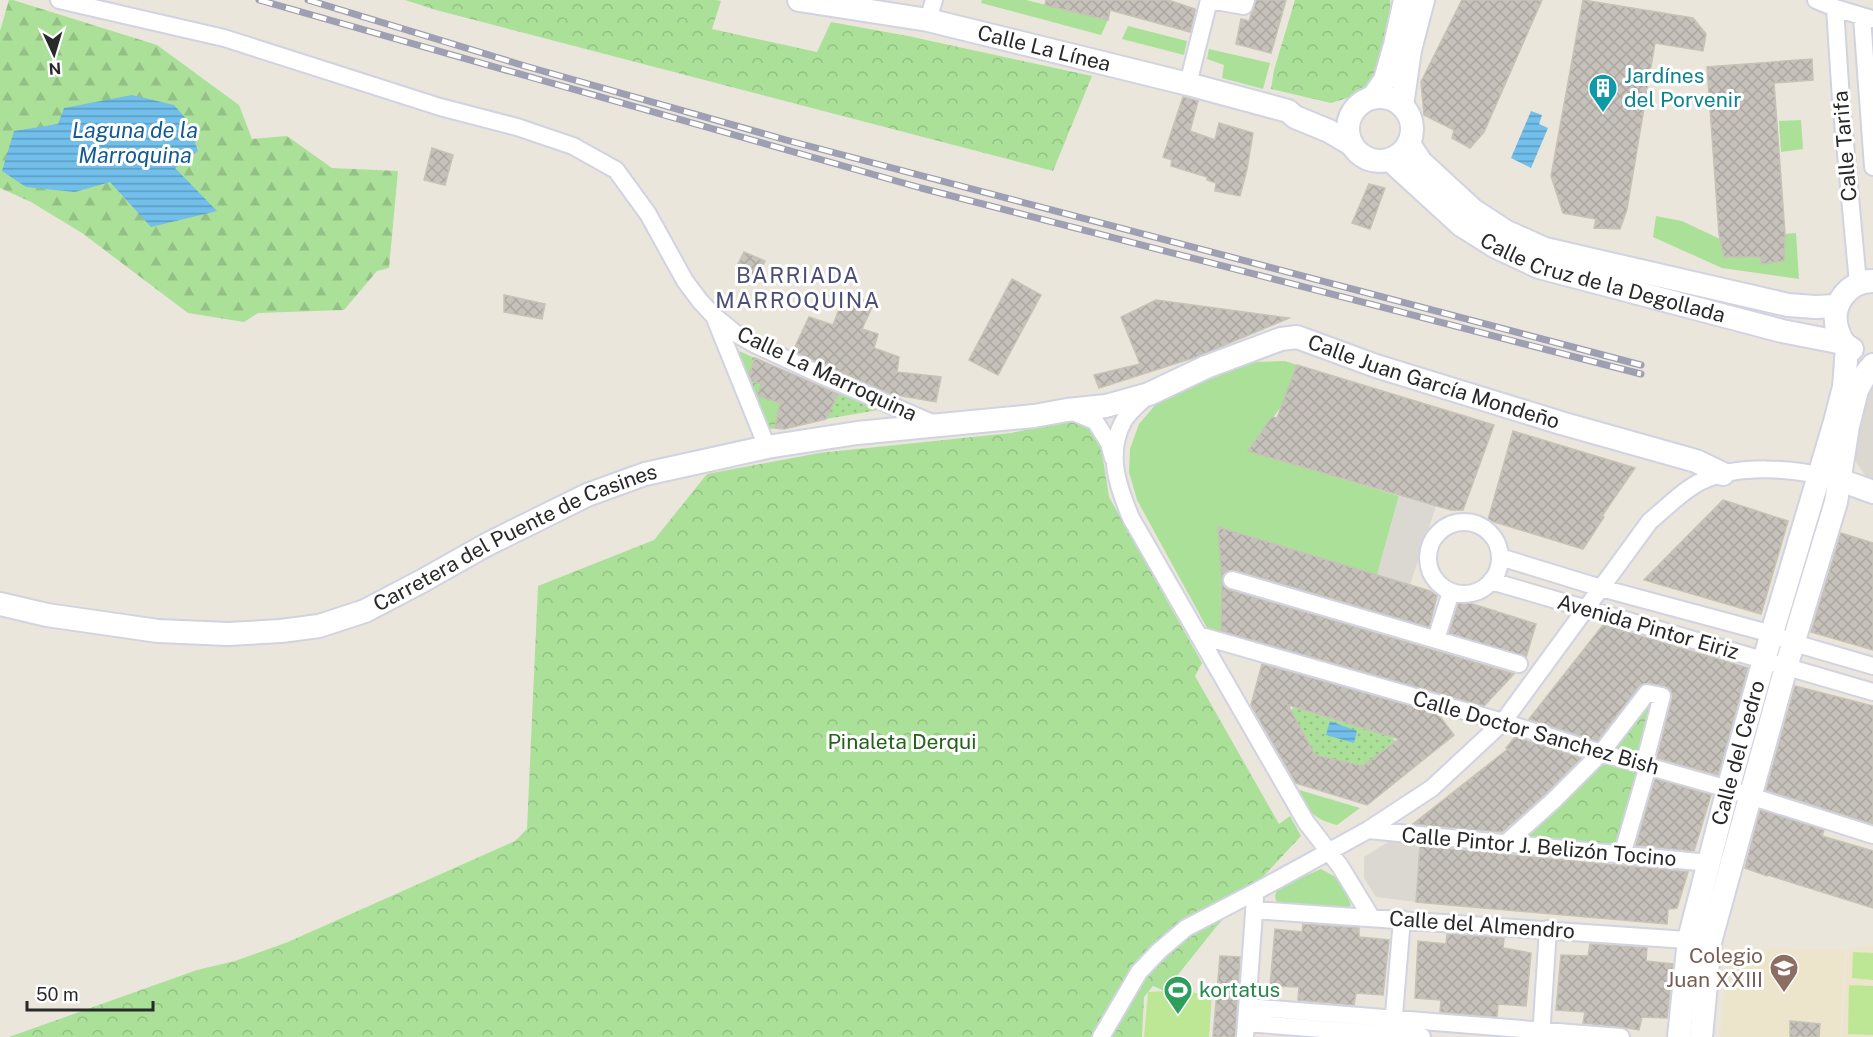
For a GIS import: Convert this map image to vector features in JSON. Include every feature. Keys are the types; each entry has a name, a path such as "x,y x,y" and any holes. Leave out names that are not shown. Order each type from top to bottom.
{"street":[{"name":"Calle La Marroquina","path":"59,0 224,38 429,104 517,127 573,146 616,170 648,214 700,301 735,333 823,376 940,426"},
{"name":"Calle La Línea","path":"799,0 931,10 1288,111 1333,113 1364,102"},
{"path":"1188,84 1210,0 1244,6 1246,0"},
{"path":"1816,0 1867,18"},
{"path":"1364,102 1384,97 1394,100 1409,114 1412,134 1409,144 1404,151 1390,160 1369,160 1359,154 1351,144 1348,126 1350,116 1385,80 1395,45 1418,1"},
{"path":"1402,106 1418,1"},
{"name":"Calle Tarifa","path":"1835,8 1841,100 1865,282"},
{"name":"Calle Tarifa","path":"1867,18 1873,167"},
{"path":"1841,100 1870,97"},
{"name":"Calle La Línea","path":"1288,111 1295,117 1329,131 1351,144"},
{"name":"Calle Cruz de la Degollada","path":"1409,144 1421,162 1473,210 1505,231 1545,249 1788,305 1837,306"},
{"name":"Calle Cruz de la Degollada","path":"1390,160 1461,225 1496,247 1539,267 1782,331 1845,345 1865,354 1873,354"},
{"path":"1830,478 1844,387 1845,345 1836,326 1835,316 1841,297 1849,289 1865,282"},
{"path":"713,315 767,447"},
{"name":"Calle Juan García Mondeño","path":"1034,416 1106,406 1149,394 1206,367 1281,339 1297,337 1387,370 1696,461 1723,474"},
{"path":"1830,478 1848,426 1857,390 1866,372 1873,365"},
{"name":"Calle Juan García Mondeño","path":"1149,394 1124,420 1118,436 1114,460 1118,482 1131,518 1306,822 1350,881 1371,917"},
{"path":"1101,431 1102,416 1106,406 1124,420"},
{"path":"1067,410 1095,421 1109,443 1114,460"},
{"name":"Carretera del Puente de Casines","path":"0,604 47,615 158,631 228,634 319,626 365,611 486,545 587,495 645,474 767,447 857,433 1034,416"},
{"path":"1101,1037 1139,972 1186,928 1330,852 1432,788 1503,722 1650,521 1701,481 1723,474 1779,469 1830,478 1873,492"},
{"name":"Calle del Cedro","path":"1679,1037 1700,940 1709,863 1728,789 1772,634 1830,478"},
{"name":"Calle del Cedro","path":"1701,1037 1700,940 1751,798 1786,667 1836,502 1830,478"},
{"path":"1462,521 1474,522 1484,528 1493,535 1500,557 1496,574 1491,582 1473,593 1462,594 1451,592 1440,585 1432,576 1428,564 1431,540 1449,524 1462,521"},
{"name":"Avenida Pintor Eiriz","path":"1500,557 1601,588 1772,634 1794,643 1873,666"},
{"path":"1232,580 1519,664"},
{"name":"Avenida Pintor Eiriz","path":"1491,582 1873,692"},
{"path":"1436,639 1451,592"},
{"name":"Calle Doctor Sanchez Bish","path":"1198,635 1503,722 1873,835"},
{"path":"1505,843 1553,801 1601,753 1647,693 1662,696 1622,855"},
{"name":"Calle Pintor J. Belizón Tocino","path":"1368,830 1709,863"},
{"path":"1256,892 1246,1022 1393,1030 1621,1037"},
{"name":"Calle del Almendro","path":"1254,910 1700,940"},
{"path":"1393,1030 1402,919"},
{"path":"1541,1034 1548,929"},
{"path":"1393,1030 1422,1037"}],"shaded area":[{"path":"1873,381 1873,479 1867,478 1855,461 1851,447 1852,431"},
{"path":"1399,496 1436,506 1410,585 1377,575"},
{"path":"1391,840 1421,842 1416,902 1376,897 1364,878 1364,857"},
{"path":"1873,945 1873,1037 1842,1037 1847,949"},
{"name":"Colegio Juan XXIII","path":"1729,948 1845,950 1840,1037 1720,1037"}],"green space":[{"path":"9,0 157,45 239,105 252,139 287,136 332,168 398,171 389,268 377,271 344,310 258,313 244,322 188,313 82,233 31,202 0,188 0,31"},
{"path":"405,0 716,0 721,1 712,29 817,52 831,22 908,36 1092,76 1053,171"},
{"path":"982,0 1026,0 1108,20 1101,35 981,3"},
{"path":"1295,0 1390,0 1391,11 1379,69 1363,93 1331,103 1271,89 1274,70"},
{"path":"1128,26 1187,41 1184,55 1122,39"},
{"path":"1209,49 1270,63 1263,89 1222,78 1224,65 1207,59"},
{"path":"1801,120 1803,149 1781,152 1779,121"},
{"path":"1656,216 1682,221 1720,239 1724,257 1747,257 1747,245 1758,243 1762,264 1784,261 1785,234 1796,233 1799,279 1722,268 1653,237"},
{"path":"732,348 755,358 748,379 762,384 757,395 780,403 775,428 767,430"},
{"path":"1285,361 1297,365 1283,404 1248,451 1399,496 1377,575 1219,528 1222,570 1221,632 1207,628 1137,500 1129,472 1130,449 1139,424 1157,403 1195,384 1252,362"},
{"path":"839,392 884,409 826,419"},
{"name":"Pinaleta Derqui","path":"1072,420 1098,428 1109,497 1202,663 1195,676 1279,824 1290,816 1301,836 1216,927 1165,991 1153,986 1144,997 1142,1037 9,1037 197,970 235,961 288,942 515,841 527,829 538,586 654,540 707,474 819,453 1011,433"},
{"path":"1648,698 1655,700 1641,757 1611,749"},
{"path":"1293,707 1388,735 1396,741 1363,766 1315,755 1291,712"},
{"path":"1602,760 1640,771 1618,847 1516,839"},
{"path":"1296,789 1360,808 1337,825 1321,820 1312,813"},
{"path":"1321,869 1341,880 1351,905 1346,910 1277,903 1275,897 1277,888"},
{"path":"1853,952 1873,953 1873,980 1852,978"},
{"path":"1849,985 1873,986 1873,1035 1848,1034"},
{"name":"kortatus","path":"1148,992 1212,994 1209,1037 1144,1037"}],"water":[{"name":"Laguna de la Marroquina","path":"132,95 174,105 187,120 198,151 175,168 217,211 151,227 110,182 75,192 26,187 2,171 14,131 58,124 64,108"},
{"path":"1531,111 1542,115 1539,124 1548,128 1531,168 1511,158"},
{"path":"1330,721 1357,731 1354,743 1326,735"}],"building":[{"path":"1046,0 1168,0 1195,9 1195,11 1190,32 1110,10 1108,20 1045,5"},
{"path":"1256,0 1286,0 1271,53 1236,44 1241,19 1249,21"},
{"path":"1462,0 1542,0 1484,132 1470,148 1452,138 1454,130 1424,115 1421,82"},
{"name":"Jardínes del Porvenir","path":"1583,0 1693,18 1706,34 1703,51 1655,43 1627,209 1620,229 1594,228 1596,219 1563,213 1551,176"},
{"path":"1812,59 1813,80 1774,83 1785,234 1784,261 1762,264 1760,257 1724,257 1719,234 1707,67"},
{"path":"1183,97 1198,101 1190,131 1215,140 1219,123 1253,133 1240,196 1215,191 1216,183 1207,180 1207,177 1171,166 1172,160 1163,157"},
{"path":"432,148 453,155 445,185 424,180"},
{"path":"1369,184 1385,188 1370,229 1352,223"},
{"path":"744,252 765,261 757,276 737,266"},
{"path":"1012,279 1041,295 998,375 969,360"},
{"path":"854,294 873,305 862,329 878,334 874,348 899,357 897,372 941,377 936,402 891,394 793,351 809,317 833,325 843,299 848,302"},
{"path":"504,295 545,304 542,319 504,312"},
{"path":"1156,300 1289,318 1196,357 1099,388 1094,375 1140,364 1121,317"},
{"path":"755,358 838,394 826,419 784,429 775,428 780,403 757,395 762,384 752,381 749,375"},
{"path":"1297,365 1494,425 1463,510 1451,510 1248,451 1272,417 1277,418"},
{"path":"1513,431 1635,468 1602,516 1604,517 1583,549 1488,520"},
{"path":"1723,500 1788,521 1761,614 1644,580"},
{"path":"1218,527 1430,591 1437,596 1429,627 1235,570 1225,572 1222,582"},
{"path":"1841,533 1873,543 1873,650 1811,632"},
{"path":"1222,582 1229,590 1514,674 1484,706 1221,631"},
{"path":"1463,601 1536,624 1526,657 1449,633 1459,602"},
{"path":"1603,625 1748,668 1718,775 1657,758 1672,698 1671,691 1664,686 1648,683 1639,686 1597,741 1529,719"},
{"path":"1262,664 1438,714 1454,735 1367,805 1296,783 1251,705","holes":["1288,705 1399,739 1363,766 1315,755"]},
{"path":"1795,686 1873,706 1873,824 1766,790"},
{"path":"1515,737 1581,758 1502,832 1413,824 1508,749 1506,748"},
{"path":"1655,779 1711,795 1694,851 1636,845"},
{"path":"1760,810 1824,830 1822,836 1873,851 1873,908 1745,868"},
{"path":"1420,846 1688,872 1677,908 1668,909 1667,924 1416,902"},
{"path":"1303,924 1359,928 1359,937 1389,940 1383,995 1356,993 1354,1005 1298,1000 1299,987 1270,986 1275,929 1302,932"},
{"path":"1447,934 1504,938 1503,948 1531,953 1526,1006 1498,1004 1497,1017 1440,1012 1441,1000 1415,998 1418,941 1446,944"},
{"path":"1590,944 1647,948 1646,961 1673,964 1667,1018 1642,1017 1639,1030 1583,1023 1585,1012 1556,1010 1561,955 1588,956"},
{"path":"1220,956 1240,957 1235,1037 1213,1037"},
{"path":"1790,1021 1820,1024 1819,1037 1790,1037"}],"railway":[{"path":"259,0 921,188 1641,374"},
{"path":"308,0 525,66 786,140 1641,365"}],"place":[{"name":"Jardínes del Porvenir","path":"1603,114"},
{"name":"Colegio Juan XXIII","path":"1784,994"},
{"name":"kortatus","path":"1178,1016"}],"district":[{"name":"BARRIADA MARROQUINA","path":"798,288"}]}
